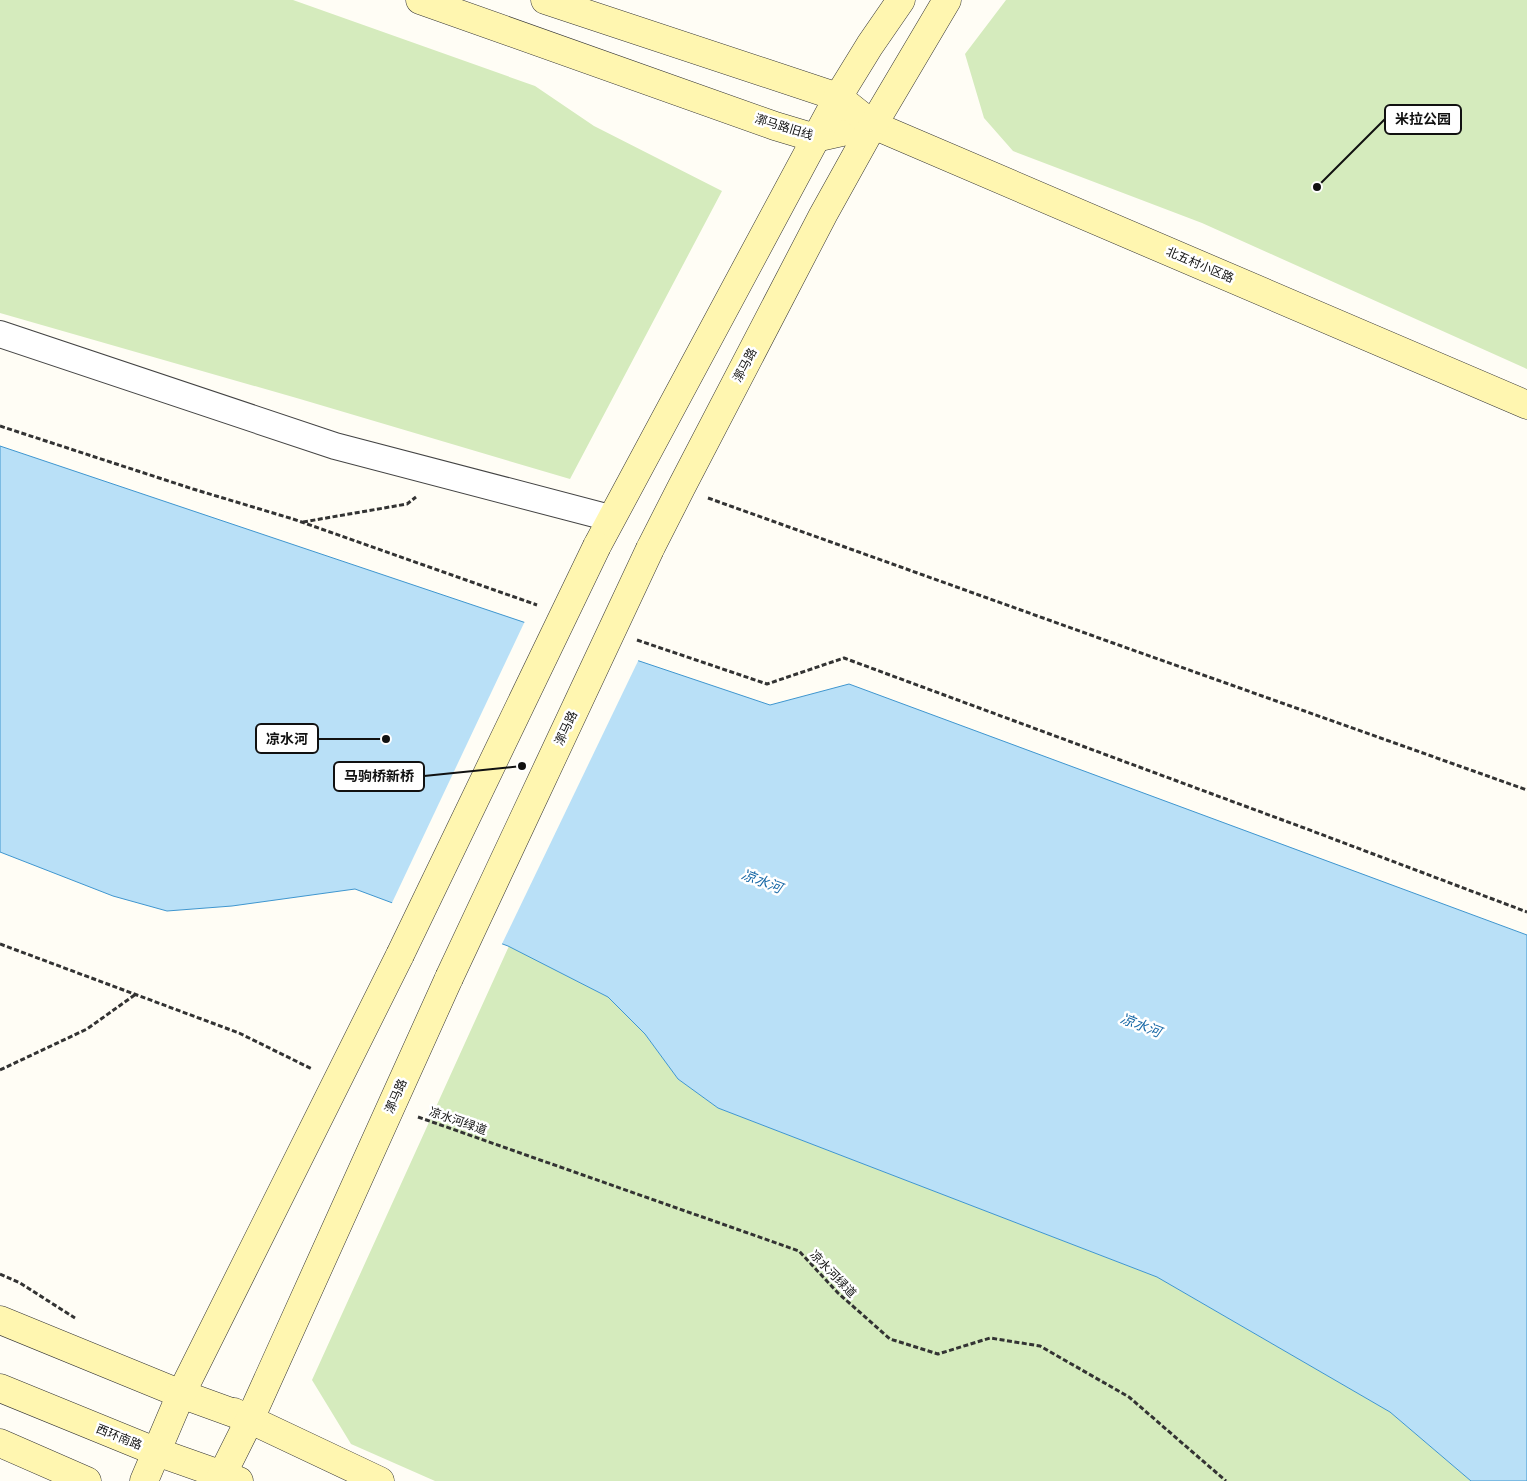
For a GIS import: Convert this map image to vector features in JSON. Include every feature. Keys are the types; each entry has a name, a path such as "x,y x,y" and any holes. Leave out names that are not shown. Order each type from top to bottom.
{"main road":[{"name":"漷马路旧线","path":"420,0 815,138 873,125"},
{"path":"545,0 838,97 873,125"},
{"path":"144,1481 183,1390 400,955 610,518 838,97 901,0"},
{"name":"漷马路","path":"227,1479 250,1419 449,978 650,549 680,488 823,216 873,125 947,0"},
{"name":"北五村小区路","path":"873,125 1527,405"},
{"path":"0,1320 183,1390 301,1442 380,1481"},
{"name":"西环南路","path":"0,1388 227,1479"},
{"path":"0,1443 87,1481"}],"street":[{"path":"0,334 336,446 610,518"}],"path":[{"path":"0,426 193,489 302,522 407,504 444,474"},
{"path":"680,488 1527,790"},
{"path":"292,519 538,606"},
{"path":"630,637 768,684 844,658 1527,912"},
{"path":"0,944 239,1033 337,1082"},
{"path":"0,1070 87,1029 136,994"},
{"name":"凉水河绿道","path":"391,1108 799,1251 838,1294 890,1339 938,1354 990,1338 1040,1346 1129,1397 1226,1481"}],"green space":[{"path":"0,0 293,0 535,86 594,126 722,191 570,479 0,313"},
{"path":"1006,0 1527,0 1527,369 1202,223 1013,151 984,118 965,54"},
{"path":"509,946 608,997 645,1034 678,1079 718,1108 1157,1277 1390,1412 1471,1481 435,1481 351,1444 312,1380"}],"water":[{"path":"0,446 770,705 849,684 1527,935 1527,1481 1471,1481 1390,1412 1157,1277 718,1108 678,1079 645,1034 608,997 508,946 355,889 232,906 167,911 113,896 0,852"}],"pier":[{"path":"525,621 639,659 501,946 391,905"}],"place":[{"name":"米拉公园","path":"1317,187"},
{"name":"凉水河","path":"386,739"},
{"name":"马驹桥新桥","path":"522,766"}]}
